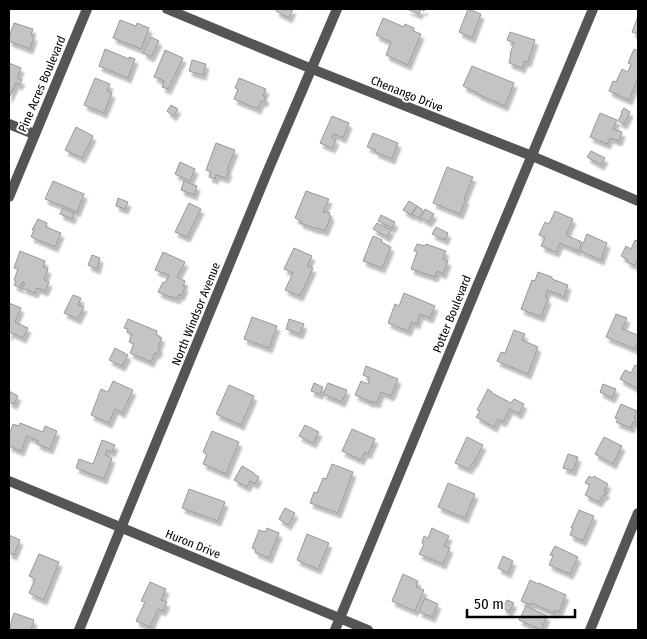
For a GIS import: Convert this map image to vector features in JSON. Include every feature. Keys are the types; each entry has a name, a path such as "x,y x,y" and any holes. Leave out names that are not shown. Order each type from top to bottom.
{"street":[{"name":"Pine Acres Boulevard","path":"9,197 87,9"},
{"name":"Chenango Drive","path":"167,9 532,156 638,201"},
{"name":"North Windsor Avenue","path":"79,630 269,168 337,9"},
{"name":"Potter Boulevard","path":"335,630 593,9"},
{"path":"9,124 34,134"},
{"name":"Huron Drive","path":"9,481 368,630"},
{"path":"590,630 638,514"}],"building":[{"path":"277,9 293,9 289,18 276,11"},
{"path":"407,9 421,9 419,14"},
{"path":"468,9 481,14 472,38 459,32"},
{"path":"638,16 638,34 632,32"},
{"path":"383,18 404,27 405,24 414,28 413,31 421,34 408,65 386,55 391,42 376,35"},
{"path":"120,20 136,26 137,23 149,28 141,49 113,38"},
{"path":"14,23 33,29 31,35 34,36 30,49 9,41"},
{"path":"510,32 535,40 528,62 525,61 522,68 509,63 514,43 507,40"},
{"path":"151,37 159,41 151,57 143,53"},
{"path":"105,49 129,59 129,57 135,59 128,78 99,66"},
{"path":"634,49 638,51 638,78 629,100 609,91 613,81 616,82 622,69 628,72 631,64 628,63"},
{"path":"165,50 183,58 168,89 162,87 164,81 154,77"},
{"path":"192,60 206,64 203,75 189,71"},
{"path":"9,63 21,68 17,78 22,80 19,85 16,83 9,98"},
{"path":"472,66 514,83 505,106 463,86"},
{"path":"95,78 110,84 107,91 112,93 104,113 84,105"},
{"path":"239,78 266,89 263,96 266,98 264,102 261,101 258,109 234,99 238,89 235,88"},
{"path":"171,105 178,109 173,116 167,111"},
{"path":"624,108 630,112 624,124 618,121"},
{"path":"600,113 617,120 613,129 622,132 619,141 610,138 607,144 590,137"},
{"path":"332,116 349,123 343,138 334,134 332,138 336,140 332,148 320,143"},
{"path":"76,127 93,136 82,158 65,150"},
{"path":"373,133 398,143 392,159 367,147"},
{"path":"216,143 235,150 226,178 216,175 215,179 209,177 211,172 206,170"},
{"path":"591,151 605,158 601,165 587,157"},
{"path":"180,162 195,169 190,181 175,174"},
{"path":"447,167 473,177 460,214 433,203"},
{"path":"53,181 84,194 77,212 45,199"},
{"path":"184,181 197,186 194,195 181,190"},
{"path":"306,191 329,199 323,212 330,213 329,215 331,216 325,231 300,223 301,221 295,218"},
{"path":"118,198 128,202 125,209 116,206"},
{"path":"409,201 417,206 411,215 403,210"},
{"path":"189,203 201,209 187,237 175,232"},
{"path":"417,206 423,210 419,218 412,214"},
{"path":"63,208 74,213 72,219 60,214"},
{"path":"425,209 434,214 429,222 421,218"},
{"path":"555,211 573,219 566,235 582,242 578,251 560,243 556,252 541,246 545,238 539,235 545,222 549,224"},
{"path":"381,215 395,222 392,228 378,221"},
{"path":"38,219 47,223 46,227 61,233 55,247 31,237 34,230 32,230"},
{"path":"377,223 391,230 387,237 373,229"},
{"path":"436,227 448,233 445,240 432,234"},
{"path":"587,234 607,243 601,260 580,251"},
{"path":"373,236 391,247 382,268 363,261"},
{"path":"635,240 638,241 638,259 635,265 627,262 628,260 621,256 626,246 631,249"},
{"path":"417,244 425,246 426,244 446,251 443,259 448,261 443,274 437,271 435,277 411,269 417,252 414,251"},
{"path":"294,248 312,256 307,266 313,268 300,296 285,290 293,273 284,269"},
{"path":"20,251 45,261 43,267 48,269 44,280 49,282 45,291 37,288 35,293 22,288 25,283 22,282 20,288 14,285 18,269 14,268"},
{"path":"163,252 185,262 177,277 185,281 183,286 185,287 181,296 179,294 177,299 158,292 169,275 155,270"},
{"path":"92,255 100,258 97,269 88,265"},
{"path":"538,272 568,285 564,297 548,290 545,297 548,299 541,317 521,309 532,280 535,281"},
{"path":"404,293 435,306 430,318 420,314 417,324 412,322 408,331 388,323 395,304 399,306"},
{"path":"73,295 81,298 78,305 84,307 78,319 64,313"},
{"path":"9,303 21,308 15,322 28,328 23,338 10,332 9,336"},
{"path":"616,314 627,318 622,329 638,335 635,349 606,337"},
{"path":"252,317 277,326 269,348 244,339"},
{"path":"128,319 157,331 156,335 162,338 158,347 160,348 157,354 155,353 151,362 130,353 134,344 129,342 132,334 127,332 128,329 124,328"},
{"path":"289,319 304,324 300,334 286,329"},
{"path":"514,330 525,334 522,340 538,347 528,374 497,361 501,352 505,353"},
{"path":"115,348 128,355 122,366 109,360"},
{"path":"635,365 638,366 638,389 620,379 625,370 631,373"},
{"path":"366,366 398,379 391,396 381,392 377,403 371,401 370,403 355,395 361,381 368,384 370,378 363,375"},
{"path":"113,381 133,390 122,413 115,409 109,423 91,415 101,389 108,392"},
{"path":"314,383 323,387 320,394 311,391"},
{"path":"328,383 347,390 342,402 323,394"},
{"path":"603,384 616,389 612,398 600,392"},
{"path":"229,385 254,396 241,425 216,414"},
{"path":"488,389 511,403 514,399 524,404 519,414 510,409 503,422 498,419 494,427 476,417 480,411 477,410"},
{"path":"9,391 18,396 14,404 9,402"},
{"path":"621,404 637,411 634,418 636,420 635,423 633,422 631,428 616,422 618,419 615,418"},
{"path":"20,423 43,432 45,426 57,431 50,449 37,444 38,441 27,436 21,451 9,446 9,435 13,424 19,426"},
{"path":"305,425 319,432 313,443 299,436"},
{"path":"352,429 375,439 368,454 365,452 361,460 342,451"},
{"path":"212,431 239,442 226,474 203,464 207,454 203,452"},
{"path":"467,437 483,445 469,469 455,463"},
{"path":"604,437 622,446 613,464 595,454"},
{"path":"102,440 115,445 112,452 107,450 105,455 112,458 104,479 76,468 79,459 93,464"},
{"path":"568,454 578,457 573,471 563,468"},
{"path":"332,464 353,472 338,513 310,503 314,492 317,493 323,478 326,479"},
{"path":"242,466 259,477 255,484 250,481 247,487 234,480"},
{"path":"589,476 592,478 594,476 608,484 604,491 607,493 603,495 599,502 585,495 590,485 585,483"},
{"path":"448,483 475,494 465,518 438,507"},
{"path":"189,489 225,502 218,521 182,508"},
{"path":"285,508 295,513 288,525 279,519"},
{"path":"579,510 594,516 583,541 570,535"},
{"path":"267,528 279,533 269,558 255,552 256,550 252,548 259,530 265,532"},
{"path":"432,528 449,536 444,546 450,548 443,564 419,554 424,544 422,543 424,536 428,538"},
{"path":"307,534 329,543 318,569 297,560"},
{"path":"9,535 20,540 14,555 9,553"},
{"path":"555,546 578,557 570,574 549,565 553,556 550,555"},
{"path":"39,554 59,562 44,600 29,593 35,579 29,576"},
{"path":"503,556 513,561 508,573 498,568"},
{"path":"403,574 418,581 416,587 424,590 415,611 392,601"},
{"path":"530,580 566,595 559,612 555,610 554,613 531,603 530,605 521,601"},
{"path":"150,582 166,589 161,600 167,602 163,611 158,609 150,627 136,621 145,602 141,601"},
{"path":"425,598 438,604 432,617 419,612"},
{"path":"507,600 514,603 509,612 503,608"},
{"path":"526,606 547,616 541,630 519,620"},
{"path":"14,613 34,620 31,630 9,630"}]}
